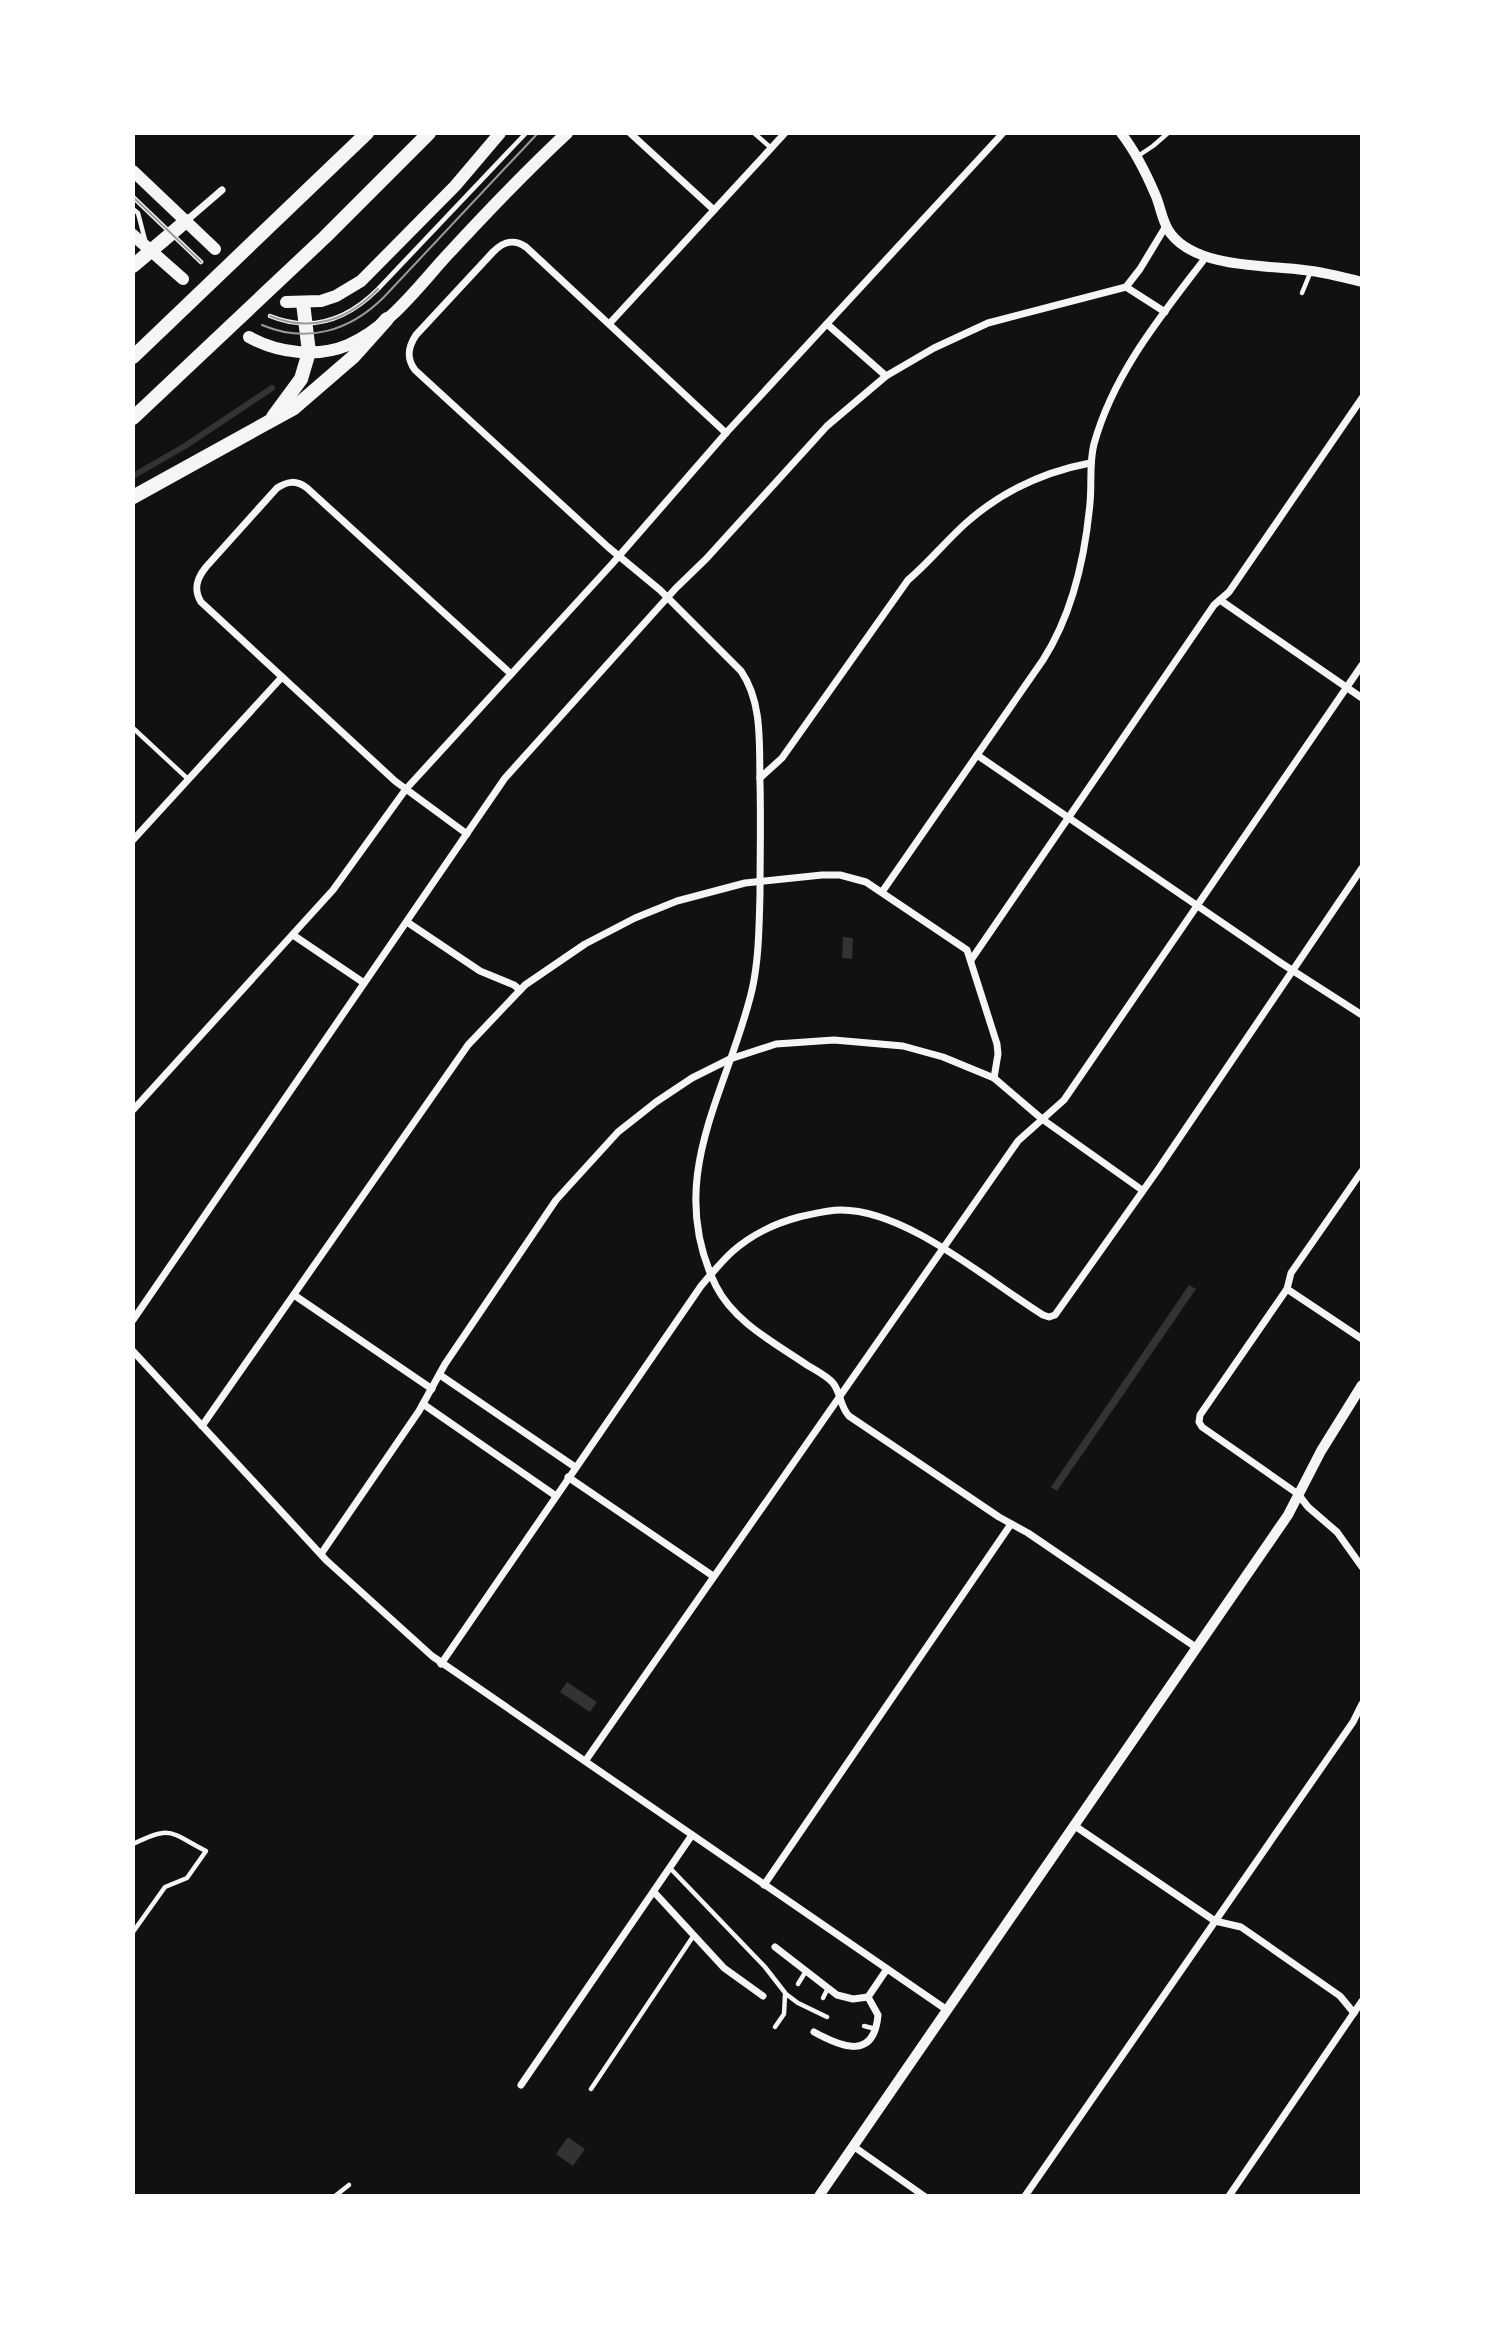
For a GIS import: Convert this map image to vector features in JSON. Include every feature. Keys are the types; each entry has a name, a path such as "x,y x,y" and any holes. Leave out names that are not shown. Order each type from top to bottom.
{"highway":[{"path":"133,357 368,133"},
{"path":"133,418 325,237 429,133"},
{"path":"133,265 186,221"},
{"path":"270,422 301,379 309,352 303,303"},
{"path":"133,497 270,422 316,391 353,357 387,319"}],"main road":[{"path":"286,302 321,301 336,296 373,271 455,186 500,133"},
{"path":"249,337 274,347 309,352 327,351 369,334 387,319 479,220 567,133"},
{"path":"133,171 215,248"},
{"path":"133,235 183,279"}],"street":[{"path":"630,133 714,210"},
{"path":"610,323 785,133"},
{"path":"133,1110 333,890 406,789 726,433 1003,133"},
{"path":"1121,133 1156,196 1166,226 1185,247 1206,257 1224,261 1311,271 1362,282"},
{"path":"186,221 222,190"},
{"path":"133,1320 512,768 827,426 886,376 934,348 988,323 1126,287 1166,226"},
{"path":"726,433 610,323 526,247 516,242 508,242 493,252 416,335 409,350 415,370 608,547 620,554 734,664 750,683 756,705 760,778 759,931 752,989 705,1133 695,1190 700,1234 712,1274 724,1300 745,1322 834,1384 843,1410 849,1416 1011,1524 1037,1538 1197,1648"},
{"path":"883,892 1043,660 1062,626 1080,570 1092,481 1090,463 1103,418 1118,381 1143,342 1206,257"},
{"path":"1126,287 1165,312"},
{"path":"827,324 886,376"},
{"path":"971,960 1214,605 1229,592 1362,398"},
{"path":"760,778 782,758 908,580 929,562 964,524 999,498 1039,476 1090,463"},
{"path":"467,834 406,789 201,603 196,586 206,566 277,488 293,482 307,488 511,674"},
{"path":"1220,600 1362,698"},
{"path":"586,1760 1018,1142 1064,1100 1362,665"},
{"path":"133,840 282,677"},
{"path":"977,754 1362,1015"},
{"path":"441,1664 701,1286 734,1250 773,1227 814,1213 842,1210 879,1216 944,1249 1049,1317 1055,1315 1157,1171 1362,868"},
{"path":"202,1426 468,1045 520,990 585,944 635,918 677,901 775,878 840,875 866,882 967,950 997,1044 993,1079"},
{"path":"407,922 480,971 520,990"},
{"path":"293,935 364,983"},
{"path":"321,1554 556,1200 609,1142 656,1102 692,1078 730,1059 755,1049 792,1042 856,1040 921,1050 993,1079 1042,1119 1142,1190"},
{"path":"1362,1171 1291,1273 1287,1289 1200,1415 1199,1422 1202,1427 1298,1494 1308,1507 1337,1532 1362,1567"},
{"path":"1287,1289 1362,1339"},
{"path":"294,1295 432,1389"},
{"path":"133,1351 321,1554 441,1664 586,1760 947,2010"},
{"path":"440,1375 575,1467"},
{"path":"819,2196 1288,1515 1321,1451 1362,1385"},
{"path":"423,1404 556,1496"},
{"path":"568,1477 713,1576"},
{"path":"764,1885 1011,1524"},
{"path":"1025,2196 1353,1722 1362,1704"},
{"path":"1075,1826 1215,1921 1241,1927 1340,1996 1354,2013"},
{"path":"521,2085 692,1835"},
{"path":"654,1892 724,1968 763,1996"},
{"path":"775,1947 838,1995 853,1999 868,1997 887,1969"},
{"path":"814,2032 836,2044 852,2047 867,2041 876,2029 878,2015 868,1997"},
{"path":"1229,2196 1362,2001"},
{"path":"853,2146 924,2196"}],"lane":[{"path":"271,316 295,325 306,324 343,315 368,299 526,133"},
{"path":"754,133 771,148"},
{"path":"1136,156 1168,133"},
{"path":"133,197 201,262"},
{"path":"133,209 138,213 149,249"},
{"path":"1302,293 1311,271"},
{"path":"133,728 188,779"},
{"path":"133,1844 158,1832 168,1832 206,1851 187,1878 165,1887 133,1932"},
{"path":"670,1868 765,1967 786,1994 827,2017"},
{"path":"591,2089 694,1935"},
{"path":"798,1984 806,1971"},
{"path":"823,1998 828,1988"},
{"path":"775,2027 784,2014 786,1994"},
{"path":"864,2026 876,2029"},
{"path":"335,2196 349,2185"}],"shaded area":[{"path":"843,937 853,938 852,959 842,958"},
{"path":"1189,1285 1196,1289 1057,1491 1051,1487"},
{"path":"567,1682 597,1702 590,1712 560,1692"},
{"path":"568,2137 585,2149 573,2166 556,2154"}],"waterway":[{"path":"133,476 185,446 272,388"}],"tram line":[{"path":"262,325 295,333 327,331 342,326 371,309 538,133"},
{"path":"133,197 201,262"},
{"path":"270,316 300,323 328,320 354,309 378,289"}]}
